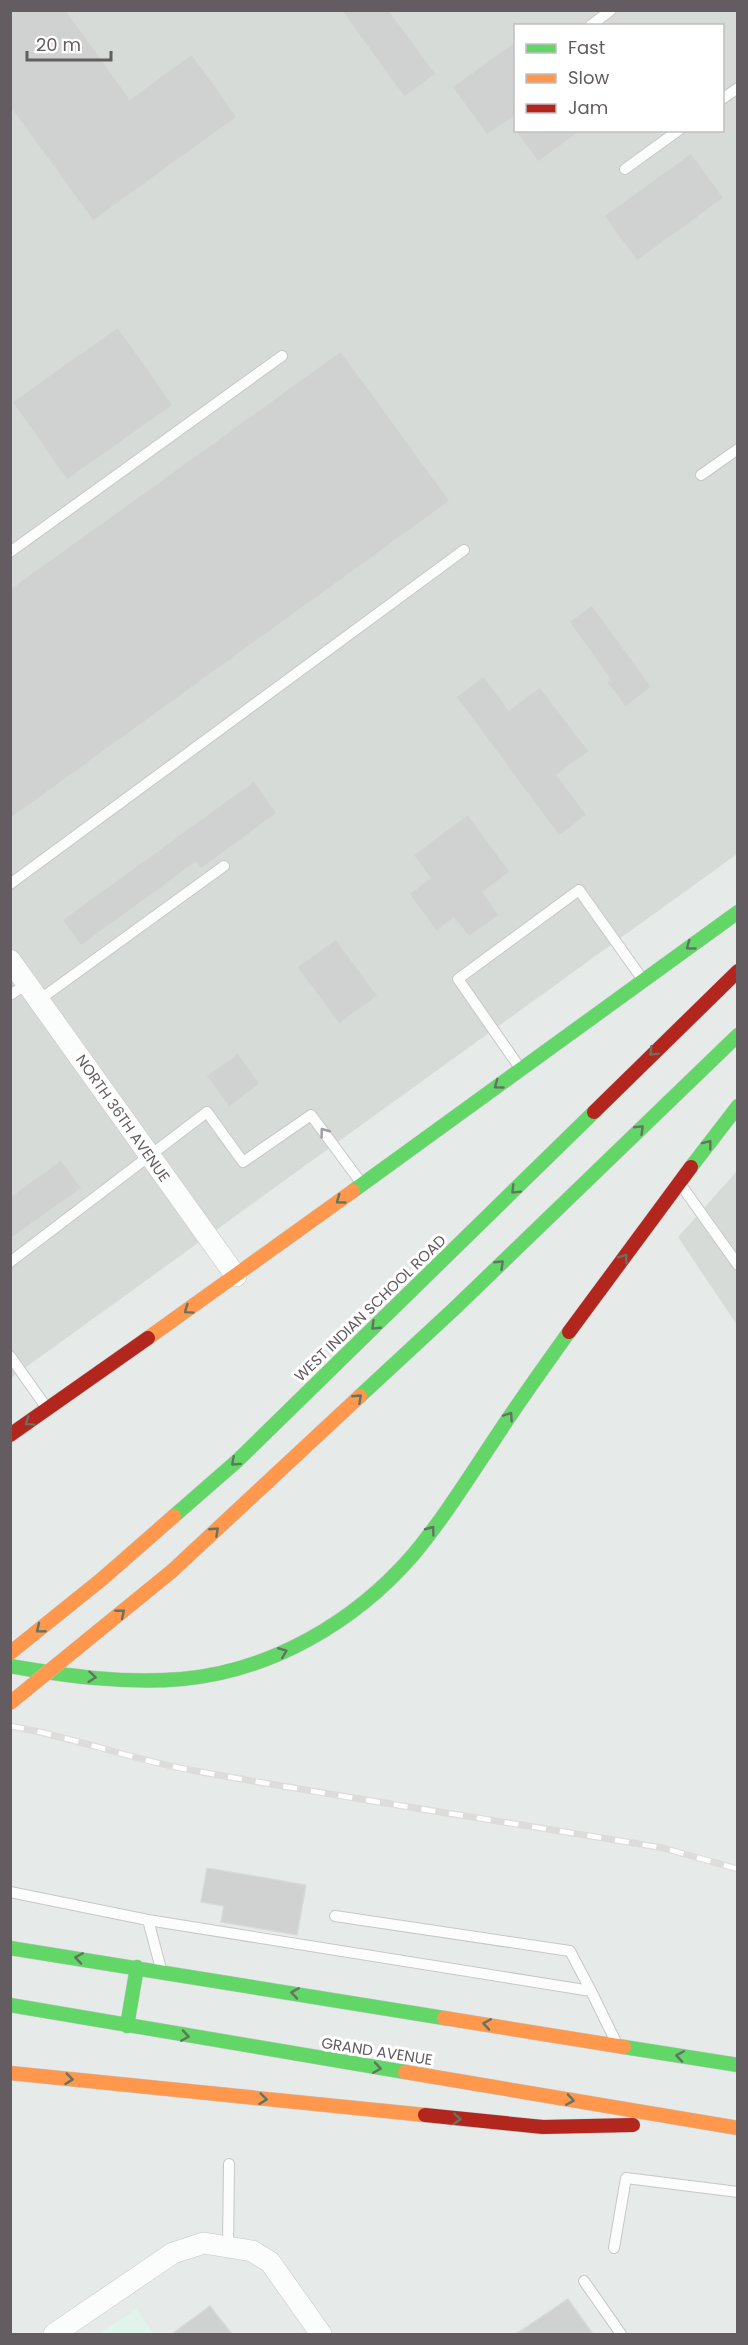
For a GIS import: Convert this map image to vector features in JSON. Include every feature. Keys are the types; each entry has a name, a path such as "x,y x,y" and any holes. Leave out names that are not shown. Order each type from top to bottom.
{"main road":[{"path":"10,1435 236,1276 738,912"},
{"name":"WEST INDIAN SCHOOL ROAD","path":"10,1653 102,1579 237,1461 738,971"},
{"path":"10,1703 172,1570 455,1308 738,1035"},
{"path":"10,1666 145,1681 220,1674 257,1663 297,1647 330,1629 362,1606 386,1584 420,1546 517,1404 679,1182 738,1106"},
{"path":"10,1659 34,1670"},
{"path":"10,1948 738,2065"},
{"path":"127,2026 137,1968"},
{"name":"GRAND AVENUE","path":"10,2005 738,2128"},
{"path":"10,2073 543,2127 707,2122"}],"street":[{"name":"NORTH 36TH AVENUE","path":"10,960 26,993 151,1156 236,1276"},
{"path":"54,2334 173,2253 204,2244 252,2251 270,2262 321,2334"}],"lane":[{"path":"594,24 611,10"},
{"path":"724,98 738,88"},
{"path":"626,169 676,132"},
{"path":"10,552 282,356"},
{"path":"701,475 738,449"},
{"path":"10,884 465,550"},
{"path":"26,993 225,866"},
{"path":"520,1069 458,979 569,897 579,890 643,980"},
{"path":"10,1262 207,1112 243,1162 311,1115 362,1184"},
{"path":"679,1182 738,1266"},
{"path":"10,1356 48,1409"},
{"path":"10,1892 148,1920 591,1990"},
{"path":"335,1916 570,1951 617,2046"},
{"path":"148,1920 162,1972"},
{"path":"228,2246 229,2164"},
{"path":"614,2248 626,2178 738,2192"},
{"path":"584,2281 621,2334"}],"shaded area":[{"path":"11,11 737,11 737,854 11,1378"},
{"path":"737,1171 737,1325 678,1237"},
{"path":"136,2309 154,2334 99,2334"}],"building":[{"path":"10,10 66,10 130,99 192,54 237,117 93,221 10,107"},
{"path":"341,10 389,10 436,74 404,97"},
{"path":"514,42 514,116 487,135 452,87"},
{"path":"516,132 579,132 538,162"},
{"path":"691,153 724,198 637,261 604,216"},
{"path":"118,327 173,405 67,480 12,402"},
{"path":"341,351 450,501 10,819 10,589"},
{"path":"592,605 652,687 625,707 606,681 610,679 569,622"},
{"path":"484,676 509,710 540,687 589,751 557,775 587,815 559,836 456,697"},
{"path":"254,781 277,813 201,869 196,862 81,946 62,920"},
{"path":"468,814 510,872 483,892 499,915 469,937 454,918 436,931 409,894 430,878 413,855"},
{"path":"336,939 378,996 339,1024 297,967"},
{"path":"238,1053 260,1084 229,1107 206,1076"},
{"path":"61,1160 82,1188 10,1239 10,1197"},
{"path":"207,1868 306,1885 297,1935 221,1922 224,1906 201,1902"},
{"path":"568,2299 593,2334 516,2334"},
{"path":"210,2306 232,2334 172,2334"}],"railway":[{"path":"10,1726 196,1771 663,1848 738,1869"}],"traffic: fast":[{"path":"353,1191 738,912"},
{"path":"360,1396 455,1308 738,1035"},
{"path":"691,1167 738,1106"},
{"path":"174,1516 237,1461 594,1112"},
{"path":"10,1666 96,1678 182,1679 247,1666 279,1654 338,1622 365,1602 413,1555 445,1513 512,1412 569,1332"},
{"path":"10,1948 444,2018"},
{"path":"127,2026 137,1967"},
{"path":"10,2005 405,2072"},
{"path":"624,2047 738,2065"}],"traffic: slow":[{"path":"148,1338 353,1191"},
{"path":"172,1571 360,1396"},
{"path":"10,1653 102,1579 174,1516"},
{"path":"10,1703 172,1571"},
{"path":"444,2018 624,2047"},
{"path":"405,2072 738,2128"},
{"path":"10,2073 425,2115"}],"traffic: jam":[{"path":"594,1112 738,971"},
{"path":"569,1332 691,1167"},
{"path":"10,1435 148,1338"},
{"path":"425,2115 543,2127 633,2125"}]}
